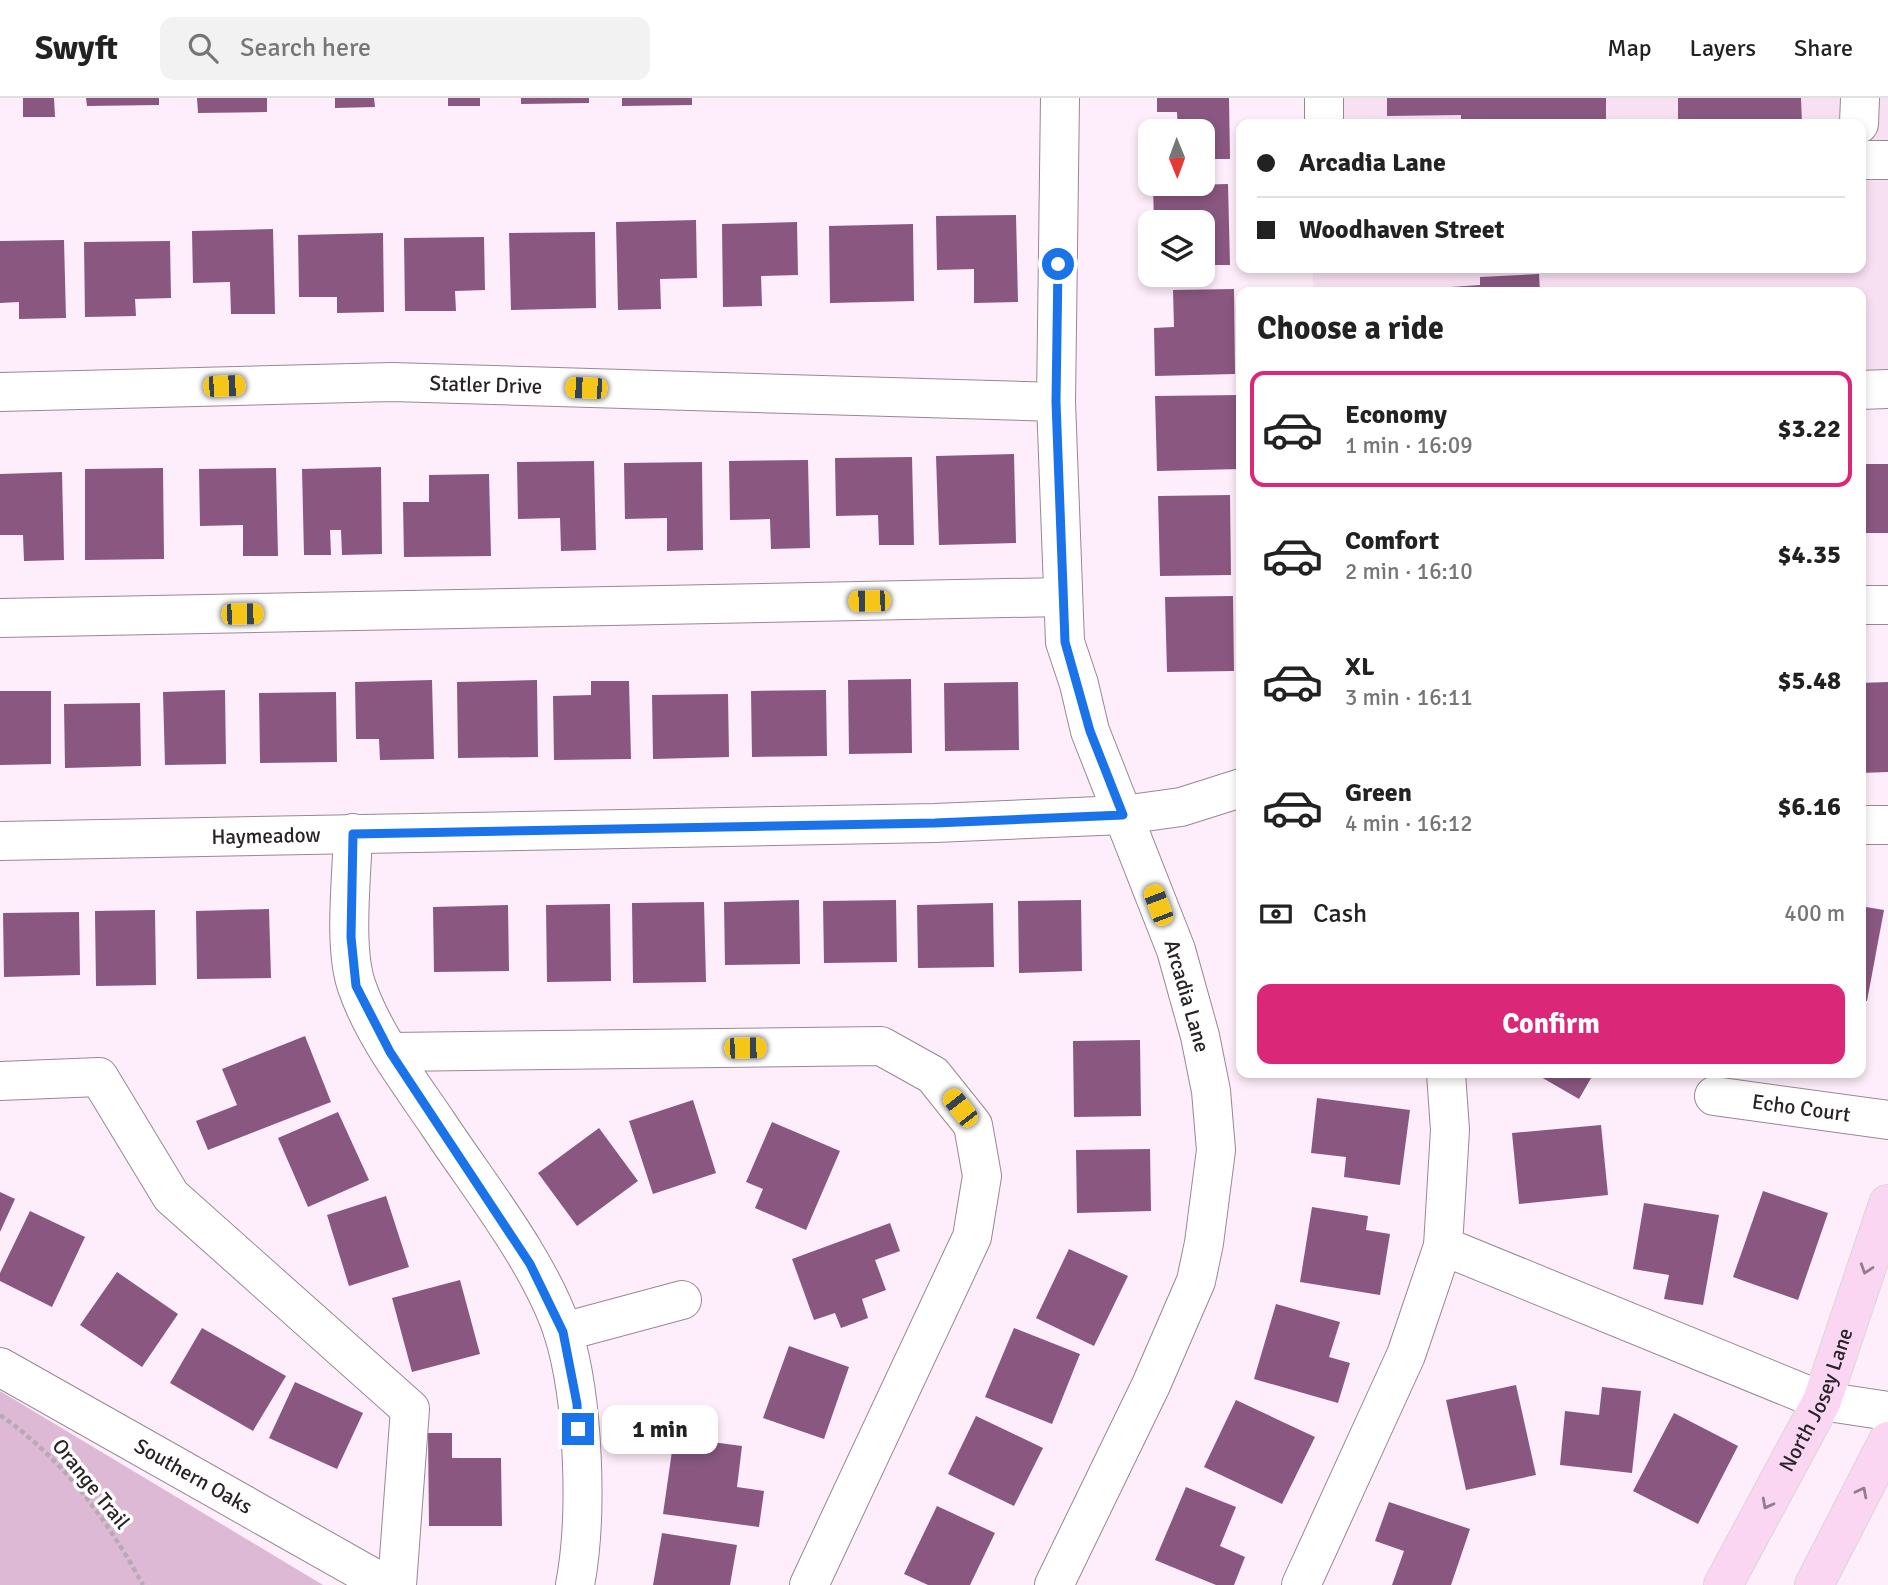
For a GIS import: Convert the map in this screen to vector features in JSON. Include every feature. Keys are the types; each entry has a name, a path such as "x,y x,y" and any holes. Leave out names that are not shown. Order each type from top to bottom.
{"main road":[{"name":"North Josey Lane","path":"1723,1585 1822,1401 1888,1204"},
{"path":"1814,1585 1888,1441"}],"street":[{"name":"Arcadia Lane","path":"1054,1585 1152,1385 1196,1281 1216,1150 1210,1091 1200,1036 1176,950 1090,731 1065,642 1056,402 1060,98"},
{"path":"1324,98 1324,119"},
{"path":"1859,119 1860,98"},
{"path":"1866,160 1888,160"},
{"name":"Statler Drive","path":"0,392 392,382 1056,402"},
{"path":"1866,390 1888,389"},
{"path":"0,618 1062,597"},
{"path":"1866,605 1888,605"},
{"name":"Haymeadow","path":"0,841 935,823 1123,815 1181,807 1236,790"},
{"path":"1866,825 1888,825"},
{"path":"353,834 351,937 356,986 390,1052 530,1264 563,1332 577,1404 580,1556 575,1585"},
{"path":"390,1052 881,1046 933,1075 973,1125 982,1176 972,1237 809,1585"},
{"path":"0,1080 99,1077 171,1196 410,1409 397,1585"},
{"path":"1301,1585 1396,1379 1443,1246 1450,1130 1446,1078"},
{"name":"Echo Court","path":"1714,1096 1888,1120"},
{"path":"1443,1246 1822,1401 1888,1411"},
{"path":"563,1332 682,1300"},
{"name":"Southern Oaks","path":"0,1367 386,1585"}],"path":[{"name":"Orange Trail","path":"0,1415 31,1436 74,1481 118,1543 143,1585"}],"shaded area":[{"path":"1312,98 1888,98 1888,377 1866,377 1866,287 1313,287 1313,273 1866,273 1866,119 1312,119"},
{"path":"0,1391 323,1585 0,1585"}],"building":[{"path":"23,98 54,98 55,117 23,117"},
{"path":"86,98 159,98 159,105 87,106"},
{"path":"197,98 267,98 267,112 198,113"},
{"path":"335,98 374,98 375,107 335,108"},
{"path":"448,98 480,98 480,106 448,106"},
{"path":"521,98 589,98 589,103 521,104"},
{"path":"622,98 692,98 692,105 622,106"},
{"path":"1157,98 1229,98 1230,159 1215,159 1215,119 1177,119 1177,112 1157,112"},
{"path":"1387,98 1606,98 1606,119 1387,116"},
{"path":"1678,98 1801,98 1802,119 1678,119"},
{"path":"1215,184 1228,184 1230,265 1215,265 1215,210 1154,210 1153,196 1215,196"},
{"path":"1016,215 1018,302 974,303 974,269 937,270 936,216"},
{"path":"696,220 697,278 660,279 661,309 618,310 616,222"},
{"path":"797,222 798,275 761,276 762,306 723,307 722,224"},
{"path":"913,224 914,301 830,303 829,226"},
{"path":"273,229 275,314 231,314 230,282 193,283 192,231"},
{"path":"595,232 596,308 511,310 509,233"},
{"path":"383,233 384,312 337,313 337,297 299,297 298,235"},
{"path":"484,237 485,290 455,291 456,311 405,311 404,238"},
{"path":"64,240 66,318 19,319 19,302 0,303 0,241"},
{"path":"170,241 171,298 135,299 136,316 85,317 84,242"},
{"path":"1539,274 1540,287 1451,287 1480,285 1480,277"},
{"path":"1234,289 1235,374 1155,376 1154,328 1174,327 1173,290"},
{"path":"1236,395 1236,469 1157,471 1155,396"},
{"path":"1014,454 1016,543 939,545 936,456"},
{"path":"912,457 914,545 879,545 878,515 836,516 835,458"},
{"path":"808,460 810,548 771,549 770,519 730,520 729,461"},
{"path":"594,461 596,550 561,551 560,518 518,519 517,462"},
{"path":"702,462 703,550 667,551 667,518 625,519 624,463"},
{"path":"1866,464 1888,464 1888,533 1866,533"},
{"path":"381,467 382,554 342,555 341,530 330,530 331,555 304,555 302,469"},
{"path":"163,468 164,559 85,560 85,469"},
{"path":"276,468 278,556 243,556 243,525 200,526 199,469"},
{"path":"62,472 64,560 24,561 23,535 0,535 0,474"},
{"path":"489,474 491,556 404,557 403,502 429,502 429,475"},
{"path":"1230,495 1231,575 1160,576 1158,496"},
{"path":"1233,596 1234,671 1167,672 1165,597"},
{"path":"911,679 912,753 849,754 848,680"},
{"path":"432,680 434,759 380,760 379,739 356,739 355,682"},
{"path":"537,680 538,757 458,758 457,682"},
{"path":"591,681 629,681 631,759 554,760 553,696 591,695"},
{"path":"1018,682 1019,750 945,751 944,683"},
{"path":"1888,682 1888,772 1866,773 1866,683"},
{"path":"225,690 226,764 165,765 163,692"},
{"path":"826,690 827,756 752,757 751,691"},
{"path":"0,691 51,691 51,764 0,765"},
{"path":"336,692 337,762 260,763 259,693"},
{"path":"728,694 729,757 653,759 652,695"},
{"path":"140,703 141,766 65,768 64,704"},
{"path":"799,900 800,964 725,965 724,902"},
{"path":"896,900 897,962 824,963 823,901"},
{"path":"1081,900 1082,971 1019,973 1018,901"},
{"path":"704,902 706,982 633,983 632,903"},
{"path":"993,903 994,967 918,968 917,905"},
{"path":"610,904 611,981 547,982 546,905"},
{"path":"508,905 509,971 434,972 433,907"},
{"path":"1866,907 1884,910 1866,1001"},
{"path":"269,909 271,978 197,979 196,911"},
{"path":"155,910 156,985 96,986 95,911"},
{"path":"79,912 80,975 4,977 3,913"},
{"path":"305,1036 331,1102 208,1150 196,1121 237,1105 222,1069"},
{"path":"1140,1040 1141,1116 1074,1117 1073,1041"},
{"path":"1543,1078 1591,1078 1579,1099"},
{"path":"1317,1098 1410,1110 1400,1185 1344,1177 1346,1157 1311,1153"},
{"path":"693,1100 716,1173 653,1194 629,1121"},
{"path":"338,1112 369,1180 308,1207 278,1138"},
{"path":"772,1122 840,1151 806,1230 755,1208 763,1189 746,1182"},
{"path":"1601,1125 1608,1195 1519,1204 1512,1133"},
{"path":"599,1128 638,1181 577,1226 538,1173"},
{"path":"1150,1149 1151,1211 1077,1213 1076,1150"},
{"path":"1763,1191 1828,1213 1798,1300 1733,1277"},
{"path":"0,1192 15,1199 0,1232"},
{"path":"386,1196 409,1267 349,1286 327,1215"},
{"path":"1644,1203 1719,1215 1703,1305 1664,1299 1669,1275 1633,1269"},
{"path":"1312,1207 1368,1216 1366,1230 1390,1234 1380,1295 1300,1282"},
{"path":"30,1211 85,1237 52,1307 0,1281 0,1273"},
{"path":"890,1223 900,1251 875,1260 886,1290 862,1299 868,1318 841,1328 835,1313 814,1320 792,1259"},
{"path":"1069,1249 1128,1276 1094,1346 1036,1318"},
{"path":"117,1272 178,1314 142,1367 80,1325"},
{"path":"460,1280 480,1354 412,1372 392,1298"},
{"path":"1276,1304 1340,1322 1329,1357 1350,1363 1338,1403 1254,1379"},
{"path":"202,1328 286,1376 253,1431 170,1383"},
{"path":"1014,1328 1080,1354 1052,1424 985,1397"},
{"path":"789,1346 849,1367 824,1439 763,1418"},
{"path":"295,1382 363,1413 337,1469 269,1438"},
{"path":"1516,1385 1536,1475 1466,1490 1446,1400"},
{"path":"1602,1387 1641,1391 1632,1473 1560,1465 1565,1411 1599,1415"},
{"path":"1236,1400 1315,1437 1282,1504 1204,1467"},
{"path":"1674,1413 1738,1446 1698,1524 1633,1491"},
{"path":"976,1416 1043,1448 1014,1506 948,1474"},
{"path":"428,1433 452,1433 452,1458 501,1458 502,1526 429,1526"},
{"path":"674,1437 742,1446 737,1487 764,1491 759,1527 663,1514"},
{"path":"1186,1487 1236,1507 1220,1546 1245,1557 1234,1585 1216,1585 1155,1560"},
{"path":"1389,1502 1470,1529 1451,1585 1392,1585 1404,1551 1375,1541"},
{"path":"937,1506 995,1533 970,1585 928,1585 904,1574"},
{"path":"662,1533 737,1545 730,1585 653,1585"}],"route":[{"path":"578,1429 577,1404 563,1332 530,1264 390,1052 356,986 351,937 353,834 935,823 1123,815 1090,731 1079,684 1065,642 1060,570 1056,402 1058,264"}]}
